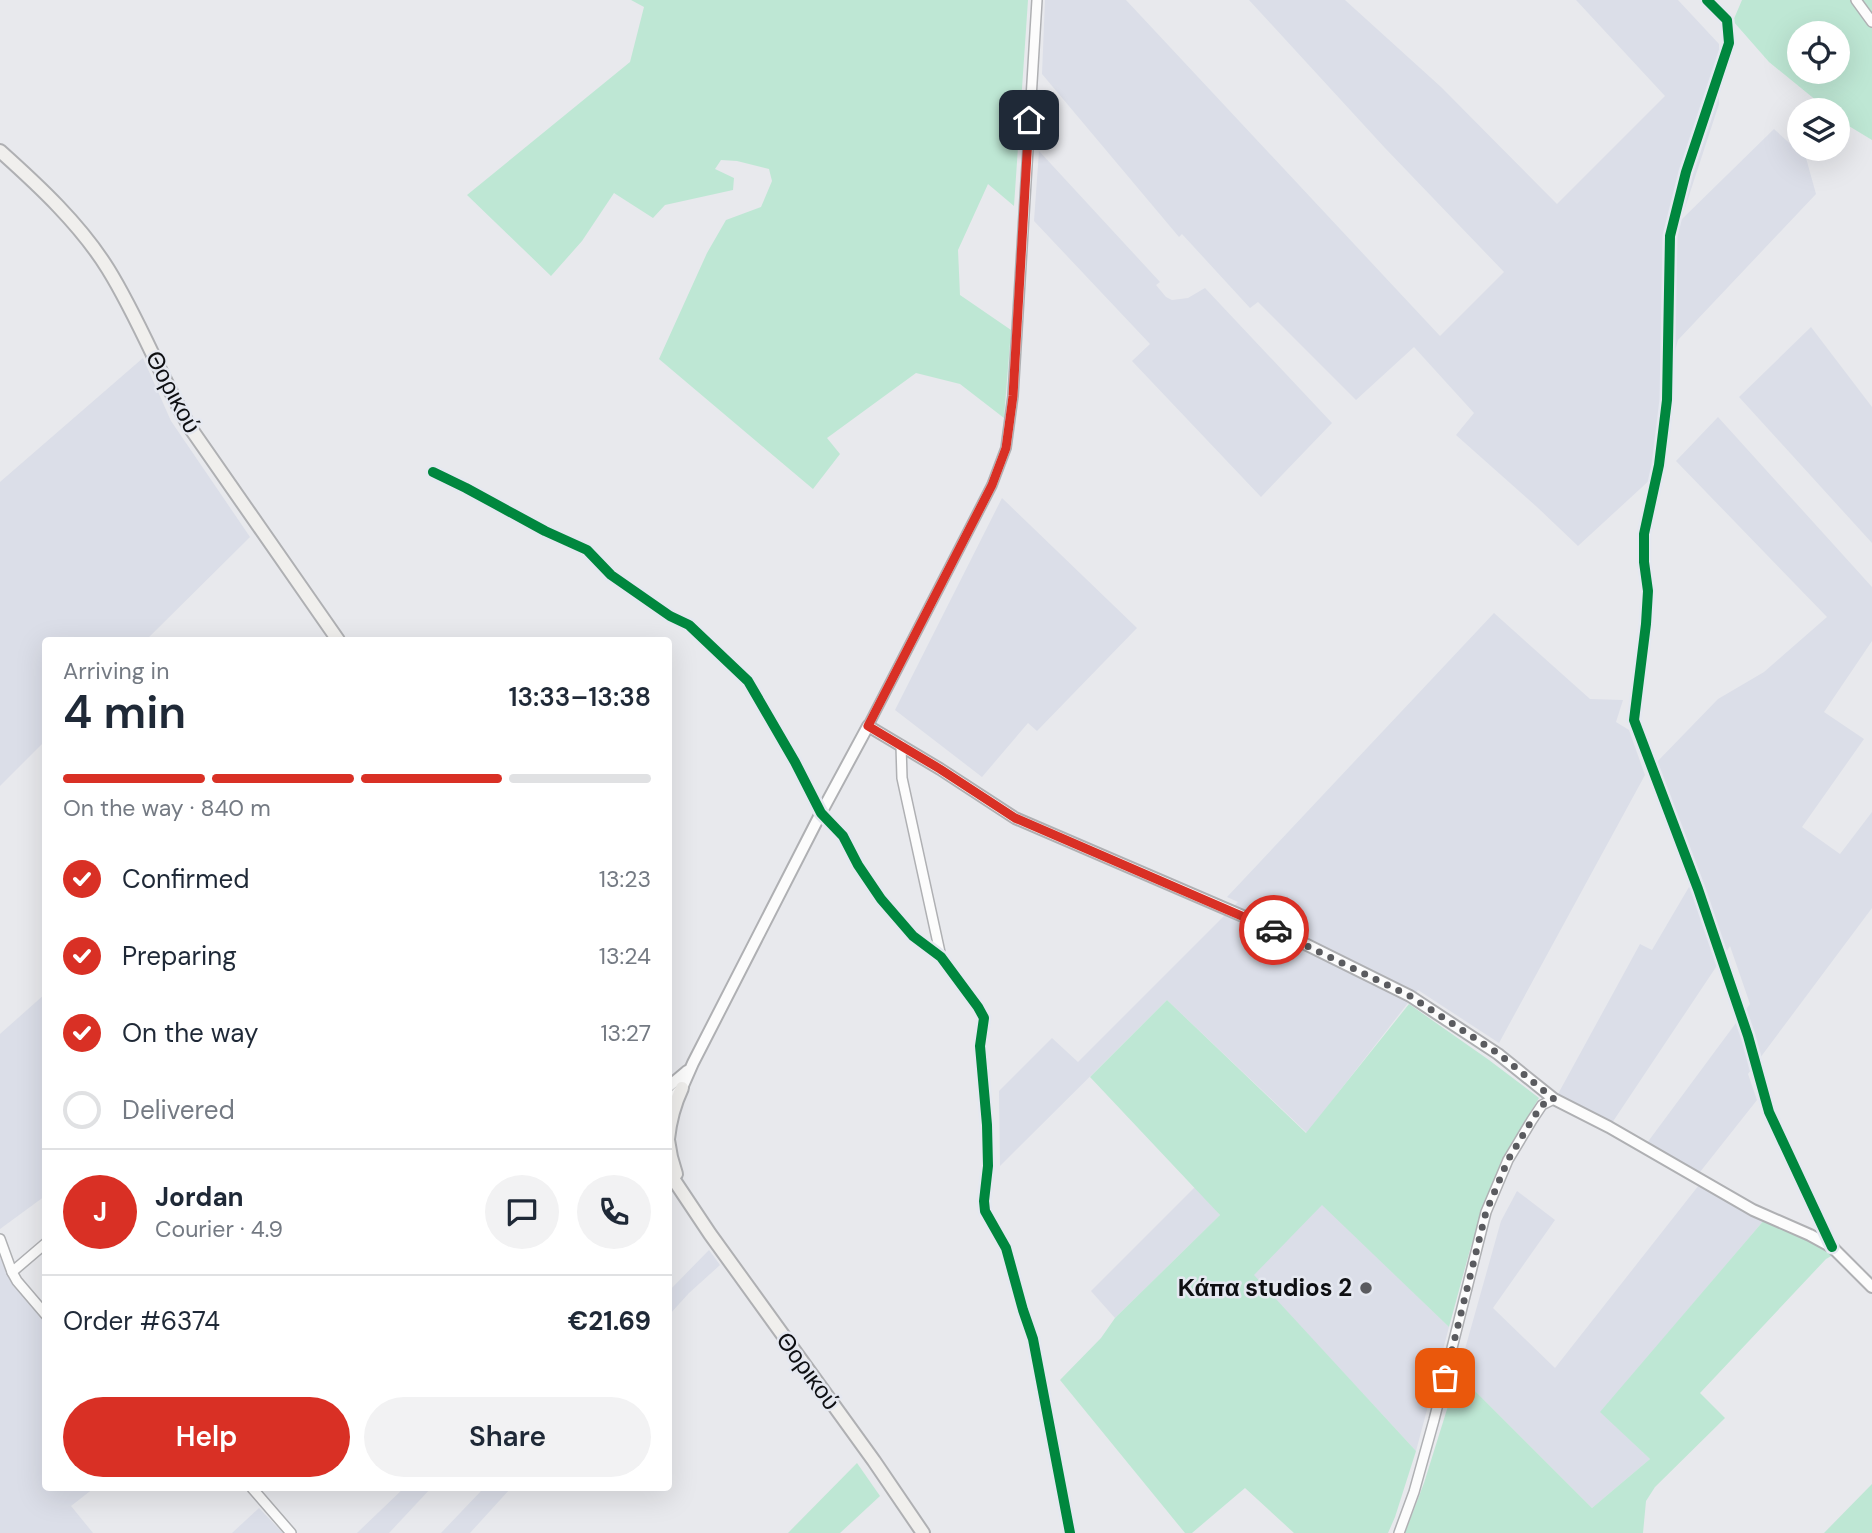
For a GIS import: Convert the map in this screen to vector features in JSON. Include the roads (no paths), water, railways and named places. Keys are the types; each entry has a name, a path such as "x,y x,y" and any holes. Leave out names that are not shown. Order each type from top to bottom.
{"main road":[{"name":"Θορικού","path":"0,151 43,192 92,246 109,270 174,400 190,426 336,637"},
{"path":"672,1113 675,1088"},
{"name":"Θορικού","path":"673,1173 694,1209 754,1296 923,1533"}],"street":[{"path":"675,1088 693,1063 868,726 992,485 1006,448 1013,396 1037,0"},
{"path":"1707,0 1727,20 1729,43 1686,172 1670,236 1667,400 1659,465 1644,534 1648,591 1634,720 1698,889 1748,1036 1769,1112 1832,1247"},
{"path":"1857,0 1872,22"},
{"path":"433,472 587,550 611,575 670,616 689,625 748,681 821,813 843,836 858,865 881,899 913,936 941,957 978,1007 984,1018 980,1046 987,1125 985,1211 1006,1248 1033,1339 1070,1533"},
{"path":"868,726 1015,818 1289,936 1410,996 1499,1054 1554,1099 1609,1127 1753,1210 1832,1247 1872,1287"},
{"path":"901,745 901,778 941,957"},
{"path":"1399,1533 1414,1492 1434,1420 1486,1212 1508,1160 1532,1120 1542,1105 1554,1099"},
{"path":"0,1240 17,1281 42,1310"},
{"path":"12,1272 42,1246"},
{"path":"254,1491 291,1533"}],"place":[{"name":"Κάπα studios 2","path":"1366,1288"}]}
